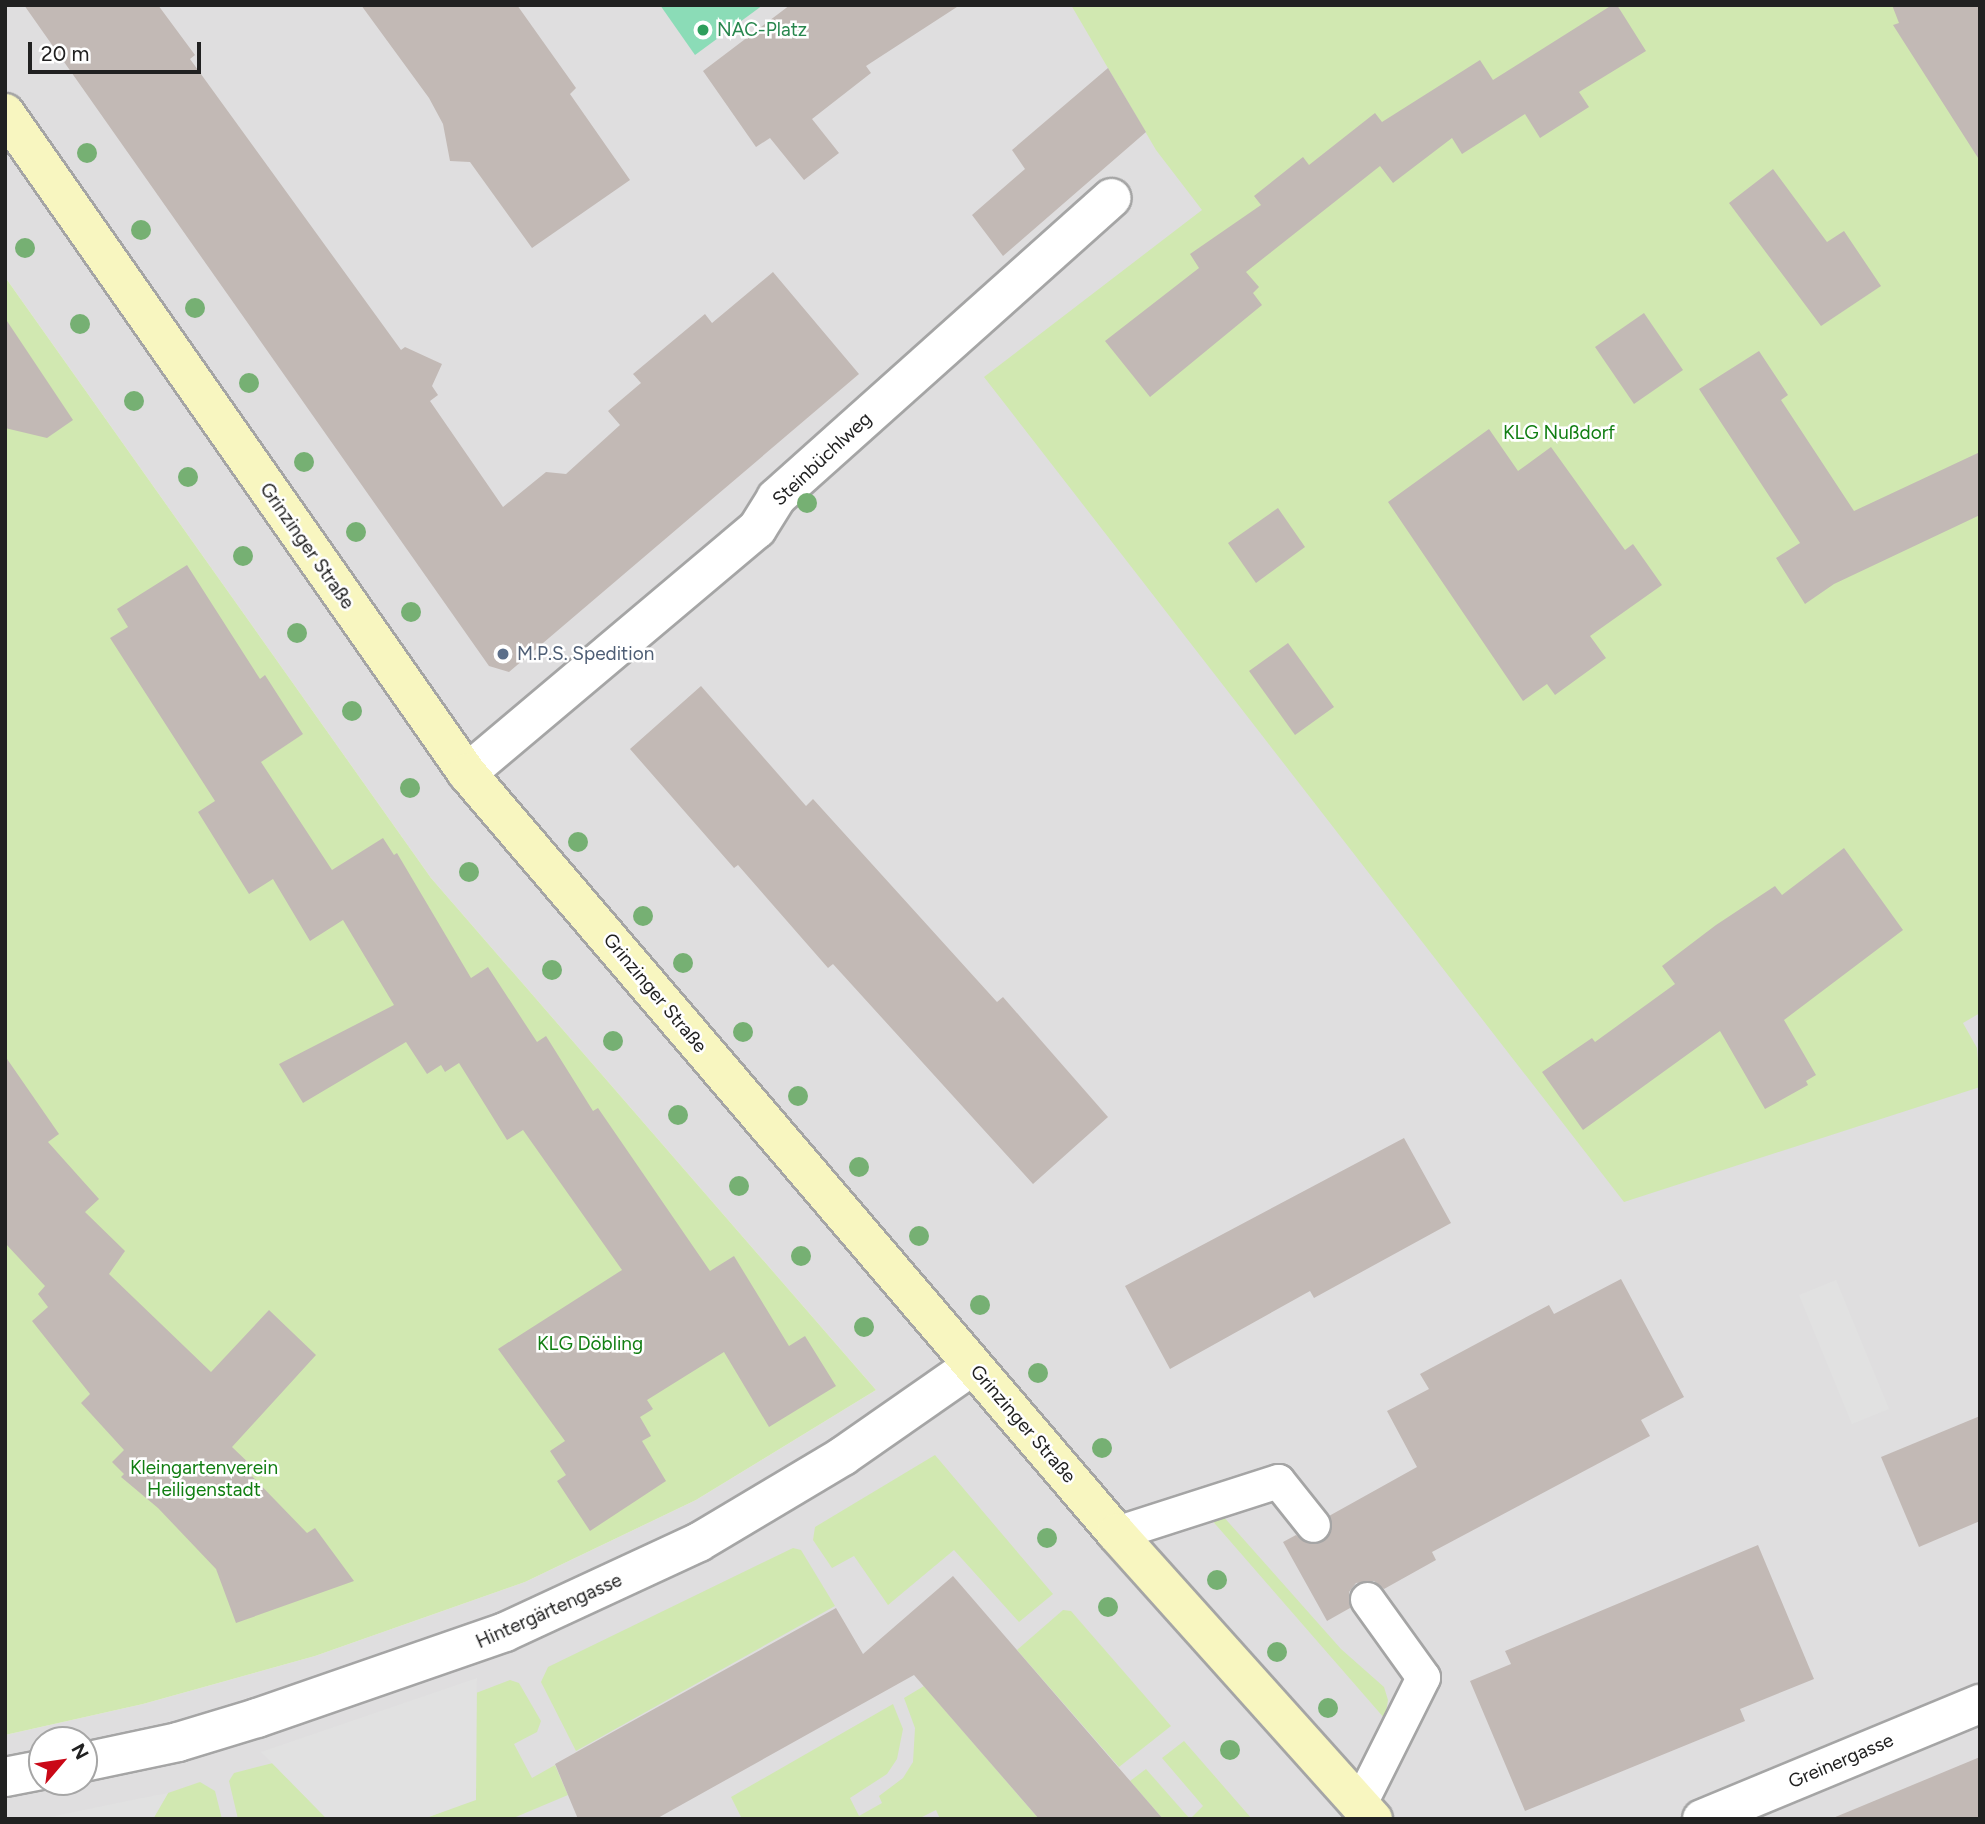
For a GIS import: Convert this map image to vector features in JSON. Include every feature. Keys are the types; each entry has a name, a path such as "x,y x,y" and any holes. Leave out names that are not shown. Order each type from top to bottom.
{"street":[{"name":"Grinzinger Straße","path":"5,113 467,773 1116,1533 1366,1812"},
{"name":"Steinbüchlweg","path":"467,773 757,529 776,498 1112,198"},
{"name":"Hintergärtengasse","path":"98,1759 178,1742 257,1718 505,1632 699,1542 844,1456 972,1366"},
{"name":"Greinergasse","path":"1702,1819 1980,1704"},
{"path":"5,1777 28,1773"}],"lane":[{"path":"1116,1533 1278,1481 1313,1525"},
{"path":"1366,1812 1423,1677 1367,1599"}],"shaded area":[{"path":"5,5 1980,5 1980,1819 5,1819 5,1735 28,1730 28,1796 98,1796 98,1726 45,1726 143,1704 315,1656 525,1582 696,1500 876,1390 431,878 5,277"},
{"path":"1836,1280 1889,1409 1852,1424 1799,1295"},
{"path":"477,1678 476,1800 423,1819 327,1819 261,1752"},
{"path":"168,1793 153,1819 40,1819 137,1799"}],"green space":[{"name":"NAC-Platz","path":"660,5 763,5 695,55"},
{"name":"KLG Nußdorf","path":"1071,5 1980,5 1980,1013 1963,1023 1977,1048 1980,1087 1624,1202 984,377 1202,210 1156,150"},
{"name":"KLG Döbling","path":"5,277 431,878 876,1390 696,1500 525,1582 315,1656 143,1704 45,1726 28,1726 28,1730 5,1735"},
{"path":"935,1455 1053,1594 1019,1622 954,1550 888,1605 854,1556 832,1568 813,1540 815,1527"},
{"path":"1222,1515 1341,1649 1384,1687 1388,1700 1385,1719 1210,1518"},
{"path":"793,1548 801,1550 835,1606 576,1751 541,1682 548,1667"},
{"path":"1063,1610 1071,1611 1171,1726 1119,1767 1017,1650"},
{"path":"510,1680 519,1683 541,1721 537,1732 514,1744 532,1778 555,1765 568,1795 511,1819 423,1819 476,1799 476,1693"},
{"path":"924,1686 1039,1819 940,1819 936,1810 918,1819 742,1819 731,1797 893,1704 903,1729 897,1759 887,1774 850,1798 859,1816 882,1803 879,1796 903,1778 913,1762 915,1728 904,1698"},
{"path":"1184,1741 1252,1819 1190,1819 1203,1806 1162,1758"},
{"path":"273,1763 327,1819 238,1819 229,1781 234,1773"},
{"path":"1146,1769 1190,1819 1163,1819 1130,1781"},
{"path":"200,1782 215,1791 222,1819 153,1819 168,1793"}],"building":[{"path":"24,5 158,5 195,55 190,59 401,350 405,347 442,364 432,386 438,395 430,401 503,507 546,472 566,474 620,425 608,411 641,383 633,374 705,314 712,323 773,272 859,374 509,672 489,666"},
{"path":"361,5 517,5 576,88 570,94 630,180 532,248 470,162 450,161 443,124 429,98"},
{"path":"790,5 960,5 866,66 871,73 812,119 839,153 804,180 770,138 756,147 703,71"},
{"path":"1612,5 1617,5 1646,51 1579,92 1589,107 1540,138 1525,114 1462,154 1452,138 1393,183 1380,166 1246,272 1259,287 1253,293 1262,305 1150,397 1105,341 1199,268 1190,254 1261,205 1254,196 1303,157 1309,165 1375,113 1382,122 1480,60 1493,80"},
{"path":"1892,5 1980,5 1980,161 1893,25 1899,23"},
{"path":"1108,68 1146,132 1003,256 972,215 1025,169 1012,150"},
{"path":"1773,169 1827,242 1844,231 1881,286 1821,326 1729,203"},
{"path":"1644,313 1683,370 1634,404 1595,347"},
{"path":"5,318 73,420 47,438 5,428"},
{"path":"1759,351 1788,395 1781,400 1854,511 1980,452 1980,515 1834,584 1805,604 1776,558 1800,543 1699,389"},
{"path":"1489,429 1518,471 1551,447 1625,550 1633,544 1662,585 1590,636 1606,658 1555,695 1547,684 1523,701 1388,502"},
{"path":"1278,508 1305,547 1256,583 1228,543"},
{"path":"187,565 260,679 265,675 303,734 261,762 332,870 383,838 394,855 397,853 471,978 488,967 537,1042 546,1036 593,1111 598,1108 710,1271 734,1256 789,1346 805,1336 836,1386 769,1427 724,1352 647,1400 653,1409 640,1417 651,1436 642,1441 666,1481 590,1531 557,1481 566,1475 550,1451 565,1441 498,1349 622,1270 523,1130 507,1140 459,1063 445,1072 441,1065 427,1074 406,1042 303,1103 279,1064 394,1005 343,920 310,941 273,879 249,894 198,812 215,801 110,638 128,627 117,609"},
{"path":"1288,643 1334,707 1295,735 1249,671"},
{"path":"701,686 806,806 813,799 997,1002 1003,997 1108,1117 1033,1184 833,964 828,968 738,865 734,868 630,749"},
{"path":"1844,848 1903,930 1784,1020 1816,1075 1806,1081 1808,1085 1765,1109 1720,1031 1583,1130 1542,1072 1592,1038 1595,1042 1675,984 1662,966 1716,925 1775,886 1782,895"},
{"path":"5,1056 59,1134 48,1142 99,1199 85,1212 125,1251 109,1274 211,1372 269,1310 316,1355 232,1447 255,1469 250,1474 307,1533 315,1528 354,1581 236,1623 216,1569 158,1508 121,1477 124,1474 112,1462 124,1450 81,1403 90,1394 32,1321 48,1307 38,1294 45,1286 5,1243"},
{"path":"1404,1138 1451,1223 1314,1298 1310,1291 1170,1369 1125,1286"},
{"path":"1621,1279 1684,1397 1641,1420 1650,1436 1432,1552 1436,1560 1384,1589 1374,1581 1356,1583 1349,1592 1350,1608 1327,1621 1283,1542 1296,1535 1307,1543 1324,1540 1331,1531 1329,1516 1417,1467 1387,1411 1429,1389 1420,1374 1549,1305 1554,1314"},
{"path":"1980,1416 1980,1521 1919,1547 1881,1457"},
{"path":"1758,1545 1814,1679 1740,1709 1745,1721 1525,1811 1470,1681 1511,1664 1505,1651"},
{"path":"953,1576 1163,1819 1039,1819 914,1675 656,1819 578,1819 555,1764 836,1608 863,1654"},
{"path":"1980,1757 1980,1819 1833,1818"}],"place":[{"name":"NAC-Platz","path":"703,30"},
{"name":"M.P.S. Spedition","path":"503,654"}],"park label":[{"name":"Kleingartenverein Heiligenstadt","path":"204,1479"}]}
